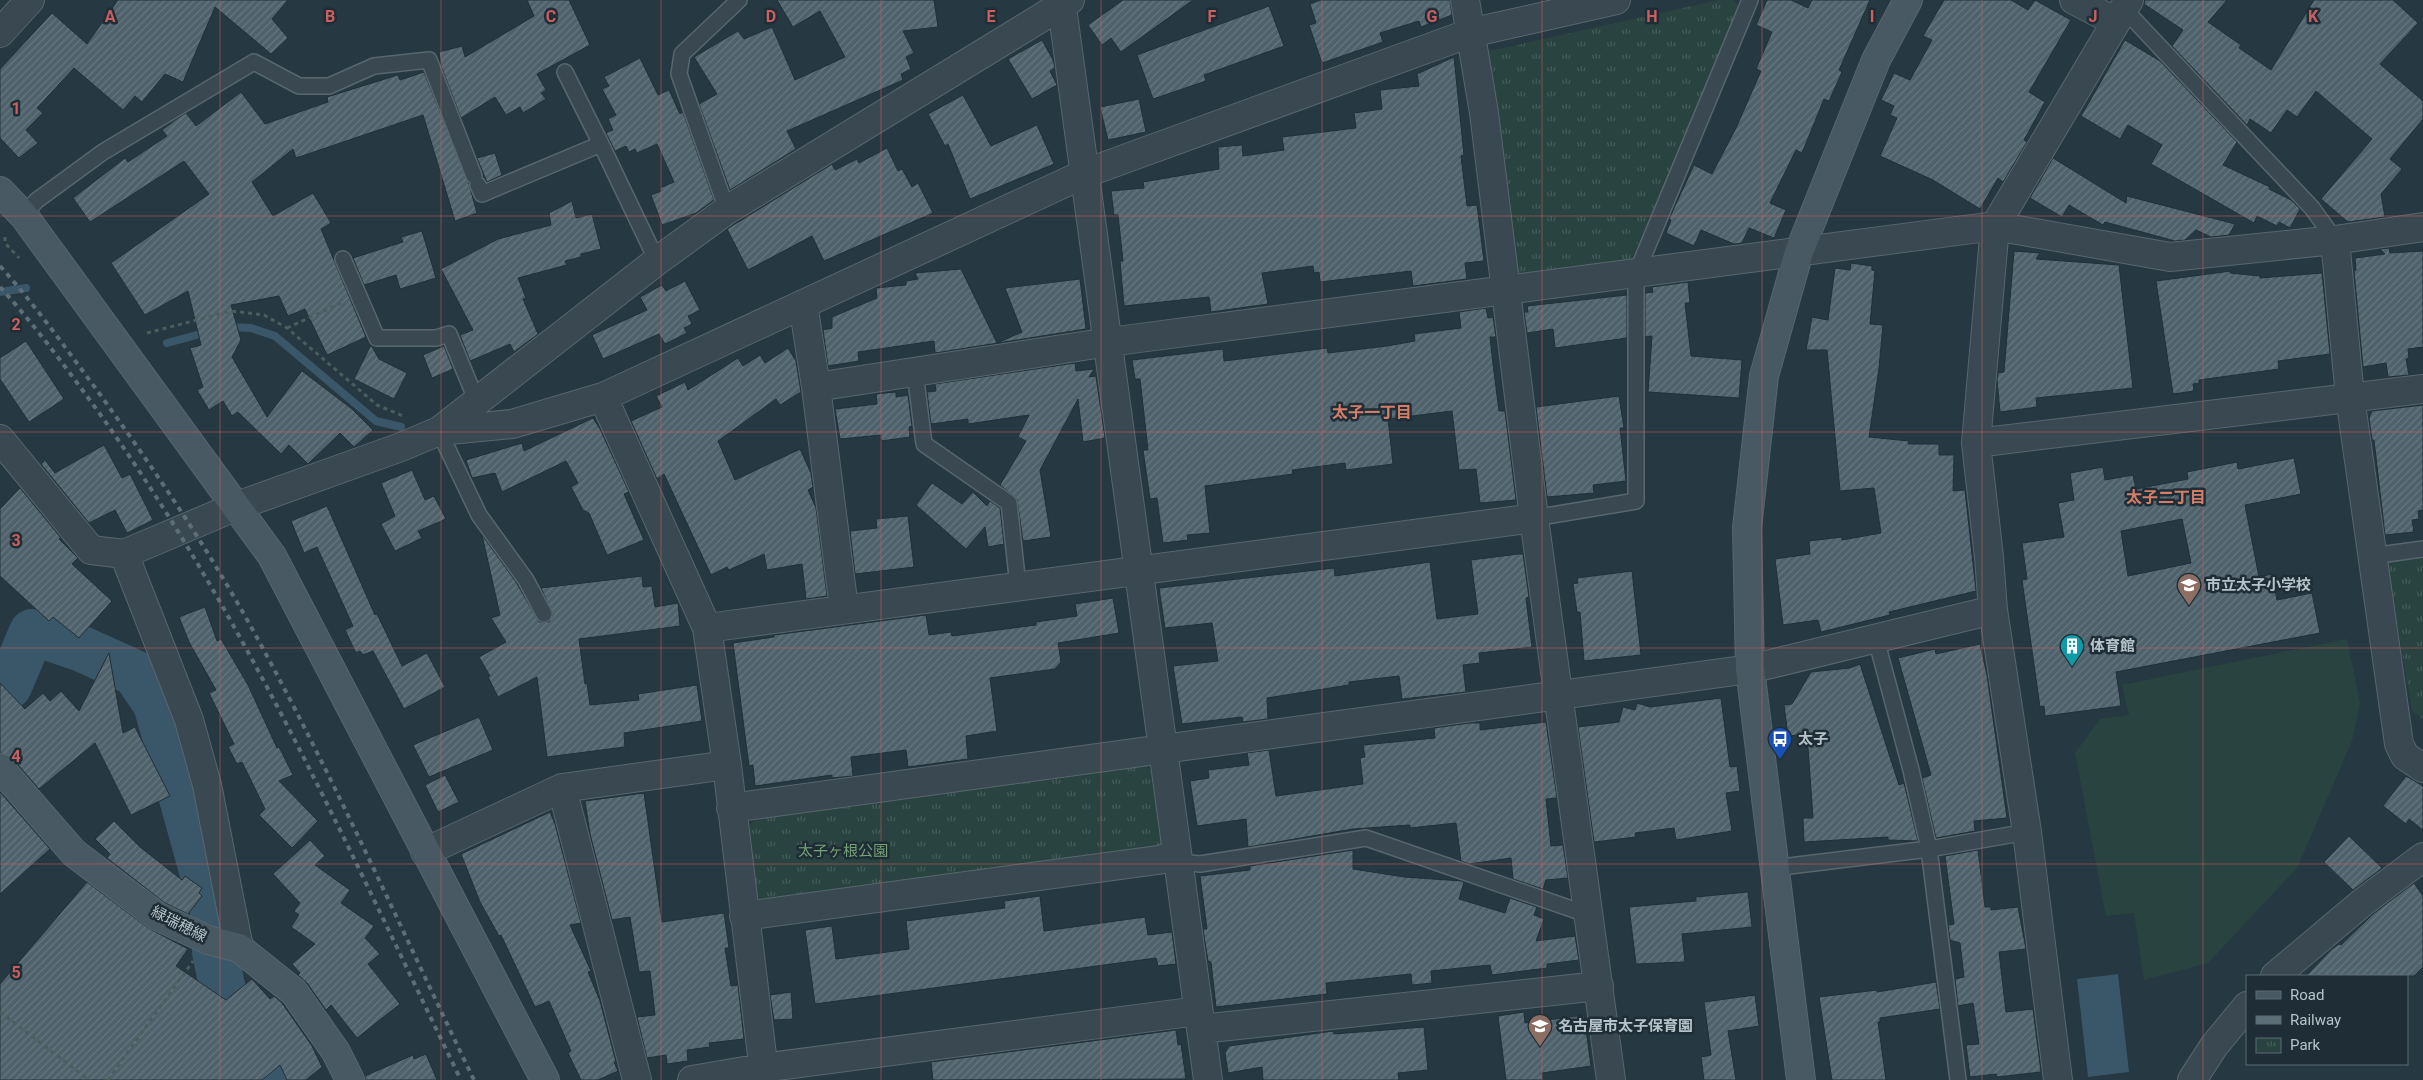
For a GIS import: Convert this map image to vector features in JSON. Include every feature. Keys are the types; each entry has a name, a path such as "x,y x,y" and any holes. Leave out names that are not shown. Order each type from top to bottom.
{"street":[{"path":"0,32 30,0"},
{"path":"1465,0 1484,112 1504,291 1611,1080"},
{"path":"439,431 512,424 602,397 1086,173 1470,33 1616,0"},
{"path":"1801,1080 1773,868 1750,669 1747,528 1763,386 1799,252 1876,60 1908,0"},
{"path":"2058,1080 2026,832 1993,610 1990,557 1976,443 1995,226 2123,10 2074,0"},
{"path":"0,439 91,550 124,554 237,506 401,447 439,431 656,262 727,210 1066,4 1086,173 1208,1080"},
{"path":"0,191 24,216 272,556 545,1080"},
{"path":"816,387 1109,342 1995,226 2170,257 2334,240 2423,227"},
{"path":"2334,240 2350,398 2399,744 2406,756 2423,768"},
{"path":"803,304 816,387 844,610"},
{"path":"1976,443 2423,389"},
{"path":"602,397 707,628 727,765 764,1074"},
{"path":"707,628 1534,518"},
{"path":"124,554 189,720 207,785 220,943"},
{"path":"731,808 1750,669 1993,610"},
{"path":"425,852 562,788 727,765"},
{"name":"緑瑞穂線","path":"0,768 74,853 156,916 220,943 294,992 336,1052 350,1080"},
{"path":"562,788 637,1080"},
{"path":"744,916 1168,858 1179,862"},
{"path":"2277,975 2363,902 2423,858"},
{"path":"692,1080 764,1074 1200,1020 1598,986"},
{"path":"2192,1080 2214,1046 2246,1007"}],"lane":[{"path":"727,210 679,74 682,54 739,0"},
{"path":"1534,518 1636,501 1636,274 1750,0"},
{"path":"2123,10 2312,208 2334,240"},
{"path":"24,216 36,201 103,152 254,62 299,86 329,86 374,66 429,60 482,194 601,144"},
{"path":"566,72 656,262"},
{"path":"343,259 377,338 436,338 449,334 476,402"},
{"path":"916,372 924,444 1009,503 1018,586"},
{"path":"439,431 479,515 526,580 544,614"},
{"path":"2372,556 2423,549"},
{"path":"1876,639 1912,770 1930,848 1958,1080"},
{"path":"1773,868 1930,848 2026,832"},
{"path":"1179,862 1200,864 1366,838 1589,915"}],"path":[{"path":"288,328 358,294"},
{"path":"147,333 231,311 264,315 288,328 377,405 409,419"},
{"path":"108,1080 220,943"},
{"path":"0,1012 89,1080"}],"green space":[{"path":"1719,0 1733,0 1742,9 1630,262 1512,275 1485,52"},
{"path":"2423,558 2423,719 2412,711 2387,562"},
{"path":"2347,639 2360,703 2352,741 2297,868 2208,963 2144,980 2134,913 2106,916 2075,753 2100,719 2129,715 2122,685"},
{"name":"太子ヶ根公園","path":"1146,766 1156,775 1166,840 1159,852 768,905 757,897 748,828 755,819"}],"water":[{"path":"2118,974 2129,1072 2088,1077 2077,979"}],"building":[{"path":"118,0 288,0 272,19 288,38 271,54 215,7 183,82 165,74 142,102 135,96 123,110 74,68 37,108 43,113 26,130 38,143 19,158 0,138 0,69 52,13 87,44"},
{"path":"527,0 569,0 590,45 537,74 546,90 541,93 546,99 523,113 520,107 506,115 495,97 461,118 441,66 439,52 462,46 465,57 534,16"},
{"path":"777,0 934,0 938,27 903,31 914,53 906,57 911,69 901,74 903,80 787,131 796,149 730,190 699,104 717,94 694,57 738,31 744,39 772,27 795,80 845,57 820,11 793,27"},
{"path":"1123,0 1193,0 1121,52 1111,38 1102,45 1088,25"},
{"path":"1321,0 1450,0 1452,15 1421,27 1419,21 1380,33 1383,42 1322,63 1309,25 1316,23 1310,4"},
{"path":"1767,0 1791,0 1808,8 1812,0 1870,0 1839,70 1842,72 1829,101 1824,99 1802,153 1796,150 1770,203 1786,210 1774,238 1749,228 1742,243 1734,244 1701,230 1694,246 1666,233 1671,220 1669,219 1694,165 1712,174 1736,128 1761,71 1756,69 1772,32 1756,25"},
{"path":"1944,0 2011,0 2028,10 2035,0 2071,20 2029,92 2045,102 2024,140 2027,142 2003,182 1998,178 1980,209 1933,180 1880,156 1897,118 1890,115 1894,106 1881,100 1894,73 1910,80 1932,40 1923,36"},
{"path":"2145,0 2227,0 2208,22 2241,45 2239,48 2271,70 2314,0 2393,0 2418,23 2380,64 2423,101 2423,119 2390,159 2402,169 2381,194 2385,217 2348,222 2321,199 2372,139 2316,91 2297,117 2287,110 2271,133 2250,119 2247,125 2172,46 2183,30 2144,4"},
{"path":"1269,6 1284,46 1204,75 1206,81 1153,99 1137,55"},
{"path":"1042,40 1053,60 1055,68 1050,71 1057,85 1032,99 1008,59"},
{"path":"2125,40 2160,61 2237,142 2223,165 2270,187 2269,189 2291,200 2300,209 2290,228 2279,222 2277,226 2257,216 2254,223 2151,164 2162,145 2128,125 2120,139 2081,116"},
{"path":"1454,57 1464,155 1461,156 1467,206 1477,205 1484,261 1465,263 1467,279 1413,286 1411,271 1320,282 1319,272 1314,273 1313,266 1262,273 1268,304 1211,312 1209,297 1124,306 1120,261 1123,261 1118,215 1114,215 1111,191 1144,188 1143,182 1219,169 1218,147 1242,145 1243,156 1284,150 1282,137 1356,128 1354,113 1382,109 1380,90 1419,86 1417,74"},
{"path":"640,58 658,95 669,90 680,114 683,112 714,200 696,213 662,225 651,195 661,191 660,188 674,182 657,144 637,153 635,149 629,152 626,146 615,151 606,133 613,130 608,119 616,115 602,89 609,86 604,77"},
{"path":"424,72 469,184 477,213 455,221 423,115 296,158 293,149 252,182 273,216 313,193 331,223 321,229 366,337 327,355 305,309 288,316 279,296 231,305 241,340 232,357 267,417 302,371 352,409 373,430 354,447 340,433 308,464 289,445 281,454 238,412 232,416 223,401 209,410 197,390 203,387 190,348 201,345 188,291 145,315 111,263 209,194 184,161 90,222 73,198 125,158 128,162 167,136 162,130 178,118 186,113 196,126 241,92 265,124 328,102 327,97 398,75 400,80"},
{"path":"963,95 991,146 1037,125 1054,164 970,199 948,144 945,146 928,114"},
{"path":"1139,99 1146,132 1108,140 1100,107"},
{"path":"887,148 898,171 902,169 912,187 918,183 933,213 824,261 812,236 748,270 727,229 832,164 835,170 857,159 859,163"},
{"path":"495,153 502,175 487,182 477,158"},
{"path":"2053,158 2126,203 2127,196 2235,224 2229,235 2211,237 2196,230 2185,240 2175,241 2105,222 2103,225 2069,205 2062,217 2030,198"},
{"path":"572,201 576,218 592,214 601,249 581,254 581,257 565,261 567,265 518,278 526,298 523,299 538,334 514,352 510,344 470,361 460,335 473,330 441,269 498,239 551,225 549,213"},
{"path":"422,231 436,278 400,289 396,275 364,285 353,258 403,242 401,237"},
{"path":"2389,248 2390,253 2423,251 2423,347 2408,349 2409,358 2406,359 2409,375 2388,377 2386,363 2363,367 2354,271 2356,270 2355,258 2385,254 2380,249"},
{"path":"2014,251 2040,253 2036,259 2119,265 2133,388 2036,398 2037,407 2000,412 1997,380 1998,373 2004,372"},
{"path":"1851,263 1872,266 1872,270 1875,271 1870,324 1883,325 1869,437 1909,441 1908,444 1939,444 1939,455 1954,455 1953,491 1965,490 1976,591 1889,612 1890,615 1821,632 1818,620 1783,625 1775,559 1810,554 1809,541 1842,537 1842,540 1881,533 1874,488 1840,491 1827,350 1806,350 1812,317 1828,320 1835,268 1850,270"},
{"path":"961,269 997,343 1022,332 1005,288 1080,279 1086,329 935,353 934,341 858,352 859,361 828,366 823,330 832,328 832,317 877,298 876,288 906,285 906,281 918,279 915,273"},
{"path":"2231,271 2230,273 2260,276 2260,278 2322,273 2330,354 2278,361 2279,369 2199,380 2199,383 2193,384 2194,391 2173,394 2156,281"},
{"path":"685,281 700,310 688,316 692,324 684,328 687,333 665,344 659,334 603,359 592,335 647,310 640,297 662,285 666,291"},
{"path":"1688,282 1690,303 1685,303 1691,356 1742,360 1739,398 1648,392 1652,336 1645,337 1645,293 1653,292 1652,287"},
{"path":"1627,295 1627,338 1555,348 1553,329 1527,333 1524,312 1528,312 1527,306"},
{"path":"1486,308 1488,318 1493,317 1496,337 1490,337 1493,364 1499,411 1505,411 1516,500 1480,503 1476,469 1459,470 1452,411 1388,419 1393,464 1346,470 1345,463 1292,470 1293,474 1205,486 1210,533 1187,535 1188,540 1163,543 1157,498 1150,499 1143,450 1148,450 1140,379 1135,379 1132,360 1223,349 1224,361 1327,348 1328,353 1387,346 1415,341 1414,334 1461,328 1459,312"},
{"path":"26,341 64,399 29,422 0,379 0,358"},
{"path":"371,345 379,359 407,373 394,399 354,379"},
{"path":"444,346 453,369 432,378 423,355"},
{"path":"788,348 796,361 801,392 780,405 776,399 718,441 735,480 800,449 811,473 813,487 808,490 816,508 827,596 806,599 802,564 767,570 764,554 729,570 727,567 711,575 664,474 657,479 631,421 662,407 656,396 685,382 688,390 738,358 743,366 760,355 765,363"},
{"path":"1075,363 1076,371 1094,369 1089,377 1096,376 1105,438 1083,442 1078,399 1040,470 1051,537 1023,541 1017,499 1000,485 1026,441 1018,437 1029,415 968,424 968,419 931,424 927,392 936,391 935,384"},
{"path":"896,392 896,397 908,395 912,426 909,427 910,437 881,441 881,435 840,439 835,409 877,404 876,394"},
{"path":"1619,396 1624,428 1620,428 1626,481 1593,485 1594,493 1547,497 1536,407"},
{"path":"2423,405 2423,510 2418,511 2419,519 2412,520 2414,532 2385,535 2374,440 2372,440 2369,418 2372,411"},
{"path":"593,418 629,492 624,494 644,540 607,555 589,513 583,510 571,487 578,483 566,461 502,492 495,473 472,478 466,460 522,443 524,451"},
{"path":"104,445 122,478 130,474 153,520 127,533 115,510 89,523 41,464 45,460 55,473"},
{"path":"2294,458 2301,494 2245,505 2259,577 2272,574 2277,600 2312,593 2320,633 2116,672 2121,706 2045,716 2044,706 2040,707 2022,580 2027,579 2022,543 2064,537 2058,503 2074,500 2070,473 2103,467 2105,480 2133,475 2136,489 2188,479 2187,472 2237,462 2238,469","holes":["2182,519 2191,563 2128,576 2121,531"]},
{"path":"412,470 425,500 434,496 446,519 418,531 422,538 395,551 381,524 395,516 381,483"},
{"path":"932,483 962,504 973,492 987,506 990,501 1000,508 1004,544 988,547 985,527 966,549 916,505"},
{"path":"20,488 61,538 59,539 78,558 72,564 112,601 79,638 53,617 49,621 0,576 0,509"},
{"path":"327,506 375,615 377,614 402,666 427,653 445,687 404,709 373,651 363,655 360,651 356,653 345,630 353,626 317,547 304,553 291,521"},
{"path":"908,516 914,567 855,574 850,531 877,528 876,519"},
{"path":"482,535 516,582 539,622 549,622 553,615 541,588 642,576 643,587 652,586 655,607 678,603 680,626 579,639 585,684 587,683 590,705 639,700 638,694 697,685 702,721 624,733 625,747 547,757 537,677 498,697 488,677 490,676 479,657 506,642 491,618 500,615"},
{"path":"1523,554 1529,597 1526,598 1532,647 1479,653 1480,663 1463,665 1466,692 1402,699 1399,676 1349,682 1349,685 1267,698 1268,719 1243,722 1242,717 1182,724 1173,666 1218,661 1212,623 1165,628 1159,588 1334,568 1335,576 1430,562 1437,619 1478,614 1471,560"},
{"path":"1632,571 1641,655 1584,661 1580,612 1577,612 1573,584 1578,583 1577,578"},
{"path":"1113,598 1119,633 1058,643 1061,662 1055,669 990,678 997,731 966,736 968,759 908,767 906,750 851,757 853,776 832,778 832,775 755,786 753,765 749,766 733,643 774,637 774,635 926,615 929,635 951,632 952,636 1036,625 1036,622 1077,616 1075,604"},
{"path":"205,607 217,641 221,639 248,685 277,748 279,747 293,775 279,781 318,821 292,848 259,815 265,809 242,762 237,764 228,747 234,744 209,693 216,690 189,642 179,617"},
{"path":"1980,644 1987,675 2007,818 1974,821 1975,831 1936,838 1922,778 1931,775 1898,658 1935,649 1936,654"},
{"path":"109,653 123,733 135,727 170,796 131,815 95,743 39,789 12,758 0,753 0,683 25,709 43,693 50,701 61,691 79,711"},
{"path":"1860,664 1899,785 1904,783 1918,841 1888,840 1888,837 1804,842 1803,818 1813,818 1807,734 1788,736 1784,705 1792,704 1811,672 1850,668"},
{"path":"1721,698 1730,767 1737,766 1740,791 1726,793 1732,831 1676,840 1674,828 1635,833 1636,837 1594,842 1578,727 1619,722 1623,707 1635,710 1637,703 1650,707"},
{"path":"479,717 493,750 429,777 413,745"},
{"path":"1546,722 1557,798 1546,799 1551,846 1563,845 1568,878 1546,880 1543,889 1513,879 1511,858 1469,864 1461,861 1456,823 1410,828 1410,825 1353,829 1248,847 1246,819 1197,826 1190,781 1209,778 1208,770 1249,765 1247,753 1269,750 1276,796 1363,784 1360,758 1365,757 1363,745 1435,738 1434,728 1470,723 1480,723 1480,730"},
{"path":"445,775 459,802 438,812 425,785"},
{"path":"2406,776 2423,786 2423,830 2409,819 2406,824 2383,806"},
{"path":"0,792 50,849 0,894"},
{"path":"644,793 662,922 724,913 729,948 725,948 731,986 738,985 744,1039 709,1043 710,1047 687,1050 688,1061 667,1064 666,1055 647,1058 637,1017 655,1015 650,971 639,972 630,917 612,920 590,834 585,801"},
{"path":"550,812 555,824 581,923 570,925 591,971 588,972 600,1001 616,1062 614,1062 618,1071 598,1080 581,1080 568,1053 571,1051 549,1001 535,1007 501,935 499,936 480,902 461,854"},
{"path":"114,821 140,847 182,880 185,876 202,888 199,893 202,896 188,914 165,903 107,858 110,854 95,839"},
{"path":"2349,836 2382,868 2353,890 2324,862"},
{"path":"310,840 325,856 315,865 350,890 341,903 374,926 365,938 380,954 368,964 400,1004 357,1038 331,1005 326,1010 307,983 298,975 300,973 292,964 315,944 291,927 299,915 294,911 300,903 273,874"},
{"path":"1353,850 1353,869 1404,877 1462,881 1464,882 1459,899 1505,913 1510,898 1537,907 1534,915 1544,919 1536,941 1575,936 1579,960 1547,964 1547,968 1492,975 1490,965 1431,971 1432,983 1412,985 1411,974 1326,983 1327,994 1216,1007 1211,962 1208,961 1203,929 1207,929 1200,876 1250,870 1250,866"},
{"path":"1978,850 1985,907 1991,907 1991,910 2018,907 2026,949 1999,952 2006,1012 2033,1009 2041,1072 1997,1077 1996,1074 1970,1077 1966,1045 1979,1044 1973,1003 1958,1006 1955,979 1964,977 1960,943 1950,940 1948,925 1954,924 1945,856"},
{"path":"87,882 148,928 188,949 176,966 226,1000 252,979 270,999 274,996 282,1003 312,1046 322,1067 306,1080 287,1080 280,1065 262,1080 0,1080 0,984"},
{"path":"2414,883 2423,896 2423,967 2414,976 2307,975 2332,949 2339,944 2341,945 2373,914"},
{"path":"1748,892 1752,927 1682,934 1685,962 1636,964 1629,907 1696,901 1696,897"},
{"path":"1040,896 1044,931 1145,917 1148,935 1172,932 1176,964 1158,966 1156,958 815,1004 805,930 832,926 836,959 909,949 906,921 1005,908 1004,901"},
{"path":"1936,982 1940,1009 1880,1018 1880,1022 1878,1022 1886,1080 1832,1080 1819,997 1877,990 1877,992"},
{"path":"791,992 793,1019 774,1020 770,995"},
{"path":"1755,995 1759,1026 1728,1031 1736,1080 1704,1080 1701,1057 1711,1055 1704,1002"},
{"path":"1524,1012 1525,1023 1584,1015 1591,1066 1542,1073 1543,1080 1506,1080 1498,1016"},
{"path":"1424,1027 1428,1070 1398,1073 1399,1080 1263,1080 1262,1067 1228,1073 1225,1053 1229,1046 1333,1031 1334,1034"},
{"path":"1176,1030 1178,1045 1181,1044 1186,1079 933,1080 931,1062"},
{"path":"426,1054 437,1080 365,1080 365,1076 413,1055 414,1059"}],"waterway":[{"path":"0,292 26,288"},
{"path":"229,327 251,328 275,336 376,421 401,427"},
{"path":"167,343 208,332"},
{"path":"0,690 9,686 32,632 82,649 135,673 156,704 215,918 215,952 226,1005 283,1074 282,1080"}],"railway":[{"path":"0,266 51,328 118,420 175,502 245,616 335,788 474,1080"},
{"path":"0,287 35,328 89,399 145,479 196,561 290,731 461,1080"}],"place":[{"name":"市立太子小学校","path":"2189,606"},
{"name":"体育館","path":"2072,667"},
{"name":"太子","path":"1780,760"},
{"name":"名古屋市太子保育園","path":"1540,1047"}],"district":[{"name":"太子一丁目","path":"1372,412"},
{"name":"太子二丁目","path":"2166,497"}]}
